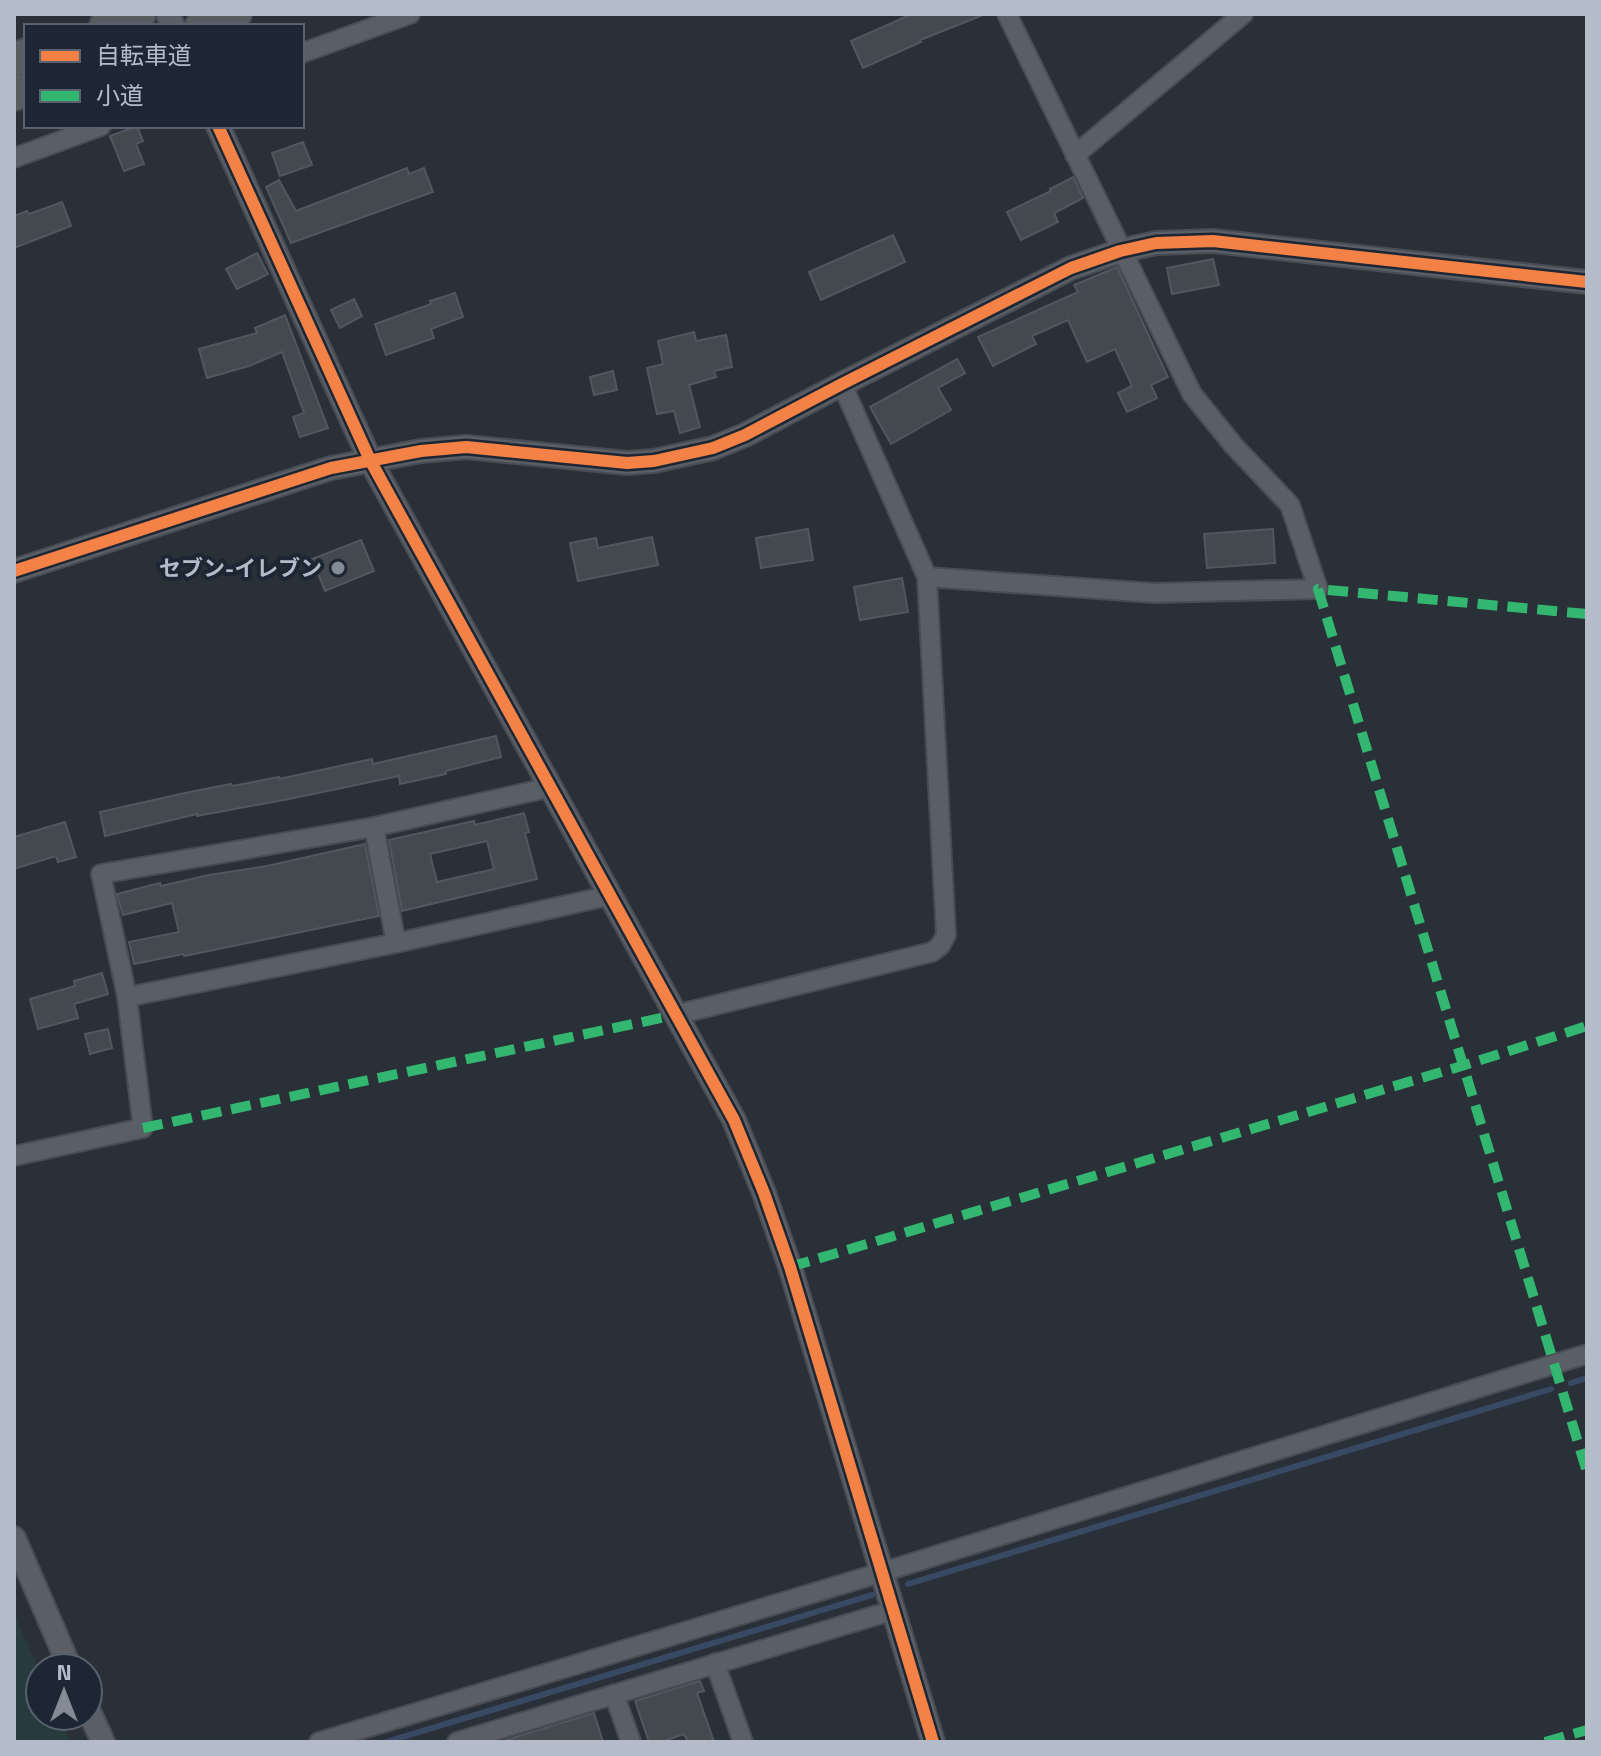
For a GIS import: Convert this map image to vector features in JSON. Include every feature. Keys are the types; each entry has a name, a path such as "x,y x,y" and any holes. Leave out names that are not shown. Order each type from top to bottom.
{"highway":[{"path":"112,24 139,14"}],"street":[{"path":"304,52 410,14"},
{"path":"927,577 1154,593 1318,589 1290,505 1234,446 1192,394 1007,14"},
{"path":"1075,155 1243,14"},
{"path":"14,158 96,128"},
{"path":"219,128 370,460 734,1120 790,1267 933,1742"},
{"path":"14,571 331,468 370,460 466,447 593,462 654,461 713,448 745,435 1071,268 1120,251 1156,243 1213,241 1587,282"},
{"path":"675,1015 932,952 946,935 927,577 842,384"},
{"path":"14,1156 143,1128 127,997 101,874 374,827 551,787"},
{"path":"374,827 396,943"},
{"path":"127,997 396,943 612,895"},
{"path":"319,1742 883,1572 1587,1354"},
{"path":"14,1538 63,1652"},
{"path":"457,1742 512,1734 614,1694 894,1610"},
{"path":"715,1663 743,1742"},
{"path":"614,1694 631,1742"}],"green space":[{"path":"14,1614 31,1652 24,1652 24,1732 66,1732 71,1742 14,1742"}],"building":[{"path":"912,14 983,15 920,40 863,68 851,41"},
{"path":"138,128 143,141 136,144 144,164 124,171 110,136"},
{"path":"303,142 312,165 280,176 272,153"},
{"path":"407,168 409,174 424,168 433,192 291,243 266,187 279,180 296,211"},
{"path":"1073,177 1083,198 1054,213 1058,222 1021,240 1007,212"},
{"path":"62,202 71,226 14,248 14,216"},
{"path":"893,235 905,262 821,300 809,272"},
{"path":"257,253 268,274 237,289 226,269"},
{"path":"1213,259 1219,285 1172,294 1167,268"},
{"path":"1117,267 1168,377 1151,385 1157,398 1127,412 1118,393 1132,386 1115,349 1087,362 1068,320 1032,336 1036,344 993,366 978,337 1078,292 1074,285"},
{"path":"455,293 463,317 431,329 434,338 386,355 375,324"},
{"path":"354,299 362,316 340,328 331,310"},
{"path":"285,315 328,428 300,437 293,417 304,413 282,352 249,366 207,378 199,349 257,333 255,328"},
{"path":"694,332 696,341 726,335 732,367 714,371 716,377 689,385 700,427 680,433 674,411 657,414 647,368 663,364 658,341"},
{"path":"957,359 965,373 938,388 951,410 891,444 870,407"},
{"path":"613,371 617,390 594,395 590,377"},
{"path":"808,529 813,560 761,568 756,538"},
{"path":"1273,529 1275,563 1207,568 1204,534"},
{"path":"652,537 658,565 578,581 570,543 596,538 598,548"},
{"path":"361,540 374,571 325,591 312,559"},
{"path":"902,578 908,612 860,620 854,587"},
{"path":"496,736 501,757 446,771 446,774 400,784 399,776 197,814 105,836 100,812 231,784 279,779 372,759 373,764"},
{"path":"524,813 529,832 525,833 537,879 402,911 389,840 474,821 475,825","holes":["487,841 494,869 437,882 430,854"]},
{"path":"65,822 76,857 58,862 56,856 14,869 14,837"},
{"path":"365,844 379,916 134,964 129,942 179,932 172,903 123,915 117,894"},
{"path":"102,973 108,994 74,1004 78,1018 38,1029 30,999 75,986 74,981"},
{"path":"108,1029 112,1048 90,1054 85,1034"},
{"path":"700,1681 704,1691 697,1693 714,1742 688,1742 684,1734 661,1742 649,1742 635,1701"},
{"path":"594,1713 603,1742 506,1740"}],"waterway":[{"path":"1571,1383 1587,1378"},
{"path":"908,1584 1551,1389"},
{"path":"386,1742 872,1595"}],"marked path":[{"path":"1587,614 1318,589 1587,1472"},
{"path":"143,1128 675,1015"},
{"path":"790,1267 1587,1026"},
{"path":"1545,1742 1587,1730"}],"cycle path":[{"path":"219,128 370,460 734,1120 790,1267 933,1742"},
{"path":"14,571 331,468 421,451 466,447 627,463 654,461 713,448 745,435 1071,268 1120,251 1156,243 1213,241 1587,282"}],"place":[{"name":"セブン-イレブン","path":"338,568"}]}
